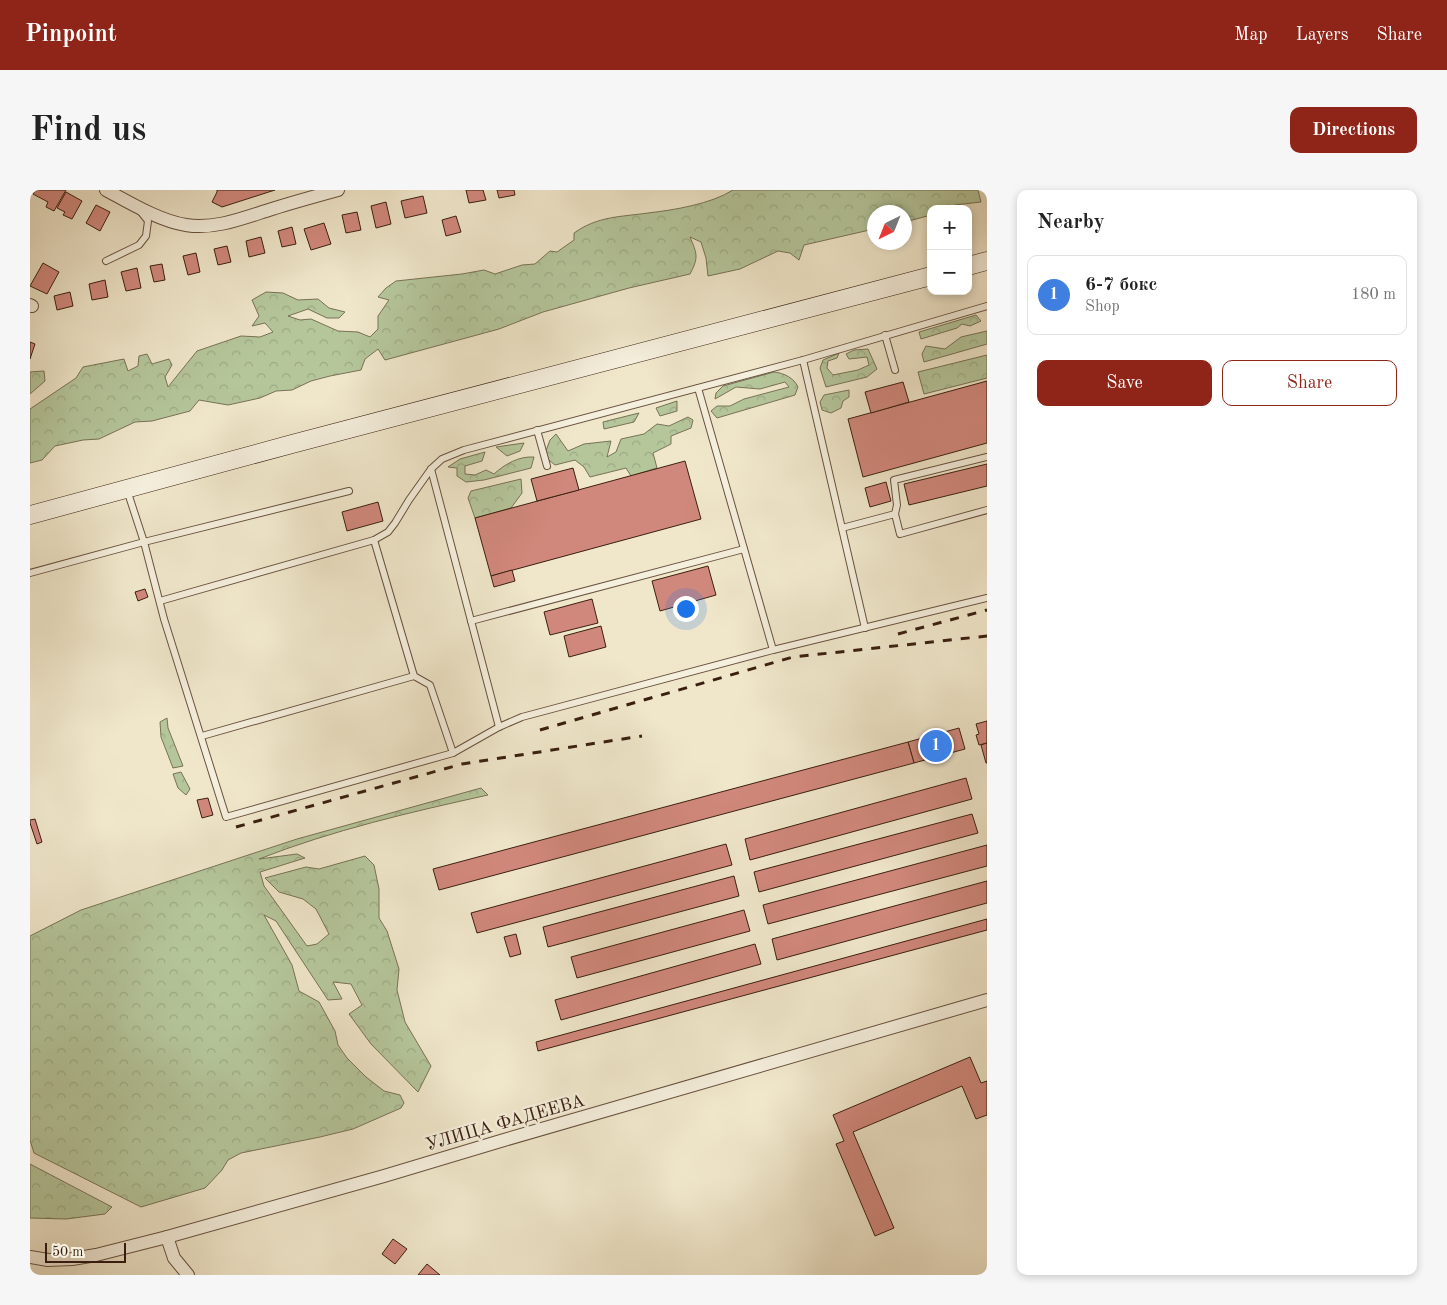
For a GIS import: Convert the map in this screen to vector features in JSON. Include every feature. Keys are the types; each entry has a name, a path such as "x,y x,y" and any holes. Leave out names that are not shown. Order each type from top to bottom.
{"street":[{"path":"106,190 168,220 186,225 203,226 234,220 338,190"},
{"path":"292,203 299,190"},
{"path":"972,265 987,261"},
{"path":"30,515 927,277"},
{"name":"УЛИЦА ФАДЕЕВА","path":"30,1257 48,1260 72,1259 96,1255 167,1237 384,1176 987,1000"},
{"path":"167,1237 174,1258 188,1275"}],"lane":[{"path":"106,261 140,244 146,236 148,221 137,206"},
{"path":"160,601 374,540 388,532 431,469 442,459 464,450 803,360 987,306"},
{"path":"885,335 895,370"},
{"path":"803,360 865,628"},
{"path":"698,388 773,650"},
{"path":"537,430 547,466"},
{"path":"987,457 894,480 897,505 895,514 900,534 987,510"},
{"path":"431,469 499,727"},
{"path":"127,490 226,816 453,754 499,727 522,717 773,650 987,598"},
{"path":"30,573 144,542 349,492"},
{"path":"842,528 895,514"},
{"path":"374,540 414,676 430,685 453,754"},
{"path":"471,621 744,549"},
{"path":"202,736 414,676"}],"green space":[{"path":"733,190 978,190 981,202 955,205 927,205 927,216 912,220 912,205 867,205 867,231 804,245 799,260 790,253 778,251 740,269 708,276 706,258 701,242 690,237 696,259 690,274 629,288 543,312 499,329 385,360 378,349 365,359 361,370 311,381 292,390 276,391 260,398 228,405 199,400 190,411 152,421 135,422 99,439 83,440 55,446 42,460 30,463 30,409 76,378 83,367 124,359 128,371 138,366 139,356 147,354 152,364 169,359 172,365 165,377 168,387 197,351 241,336 260,337 273,332 265,323 252,326 259,316 252,300 266,292 283,293 298,300 318,299 329,308 345,312 339,318 327,318 308,309 288,316 300,320 311,319 338,331 358,332 370,337 378,329 378,316 389,300 378,297 396,281 484,270 495,274 522,265 535,264 550,251 557,252 574,240 574,233 592,223 610,218 692,206"},
{"path":"976,315 981,321 970,326 962,324 957,328 921,339 919,332"},
{"path":"987,331 987,344 924,362 922,354 926,346 945,349 961,337"},
{"path":"868,349 877,369 867,377 826,387 820,368 823,360 839,353 837,358 828,361 827,368 833,375 858,370 869,365 867,357 849,359 846,354 854,350"},
{"path":"987,355 987,378 924,394 918,372"},
{"path":"44,371 45,381 30,394 30,372"},
{"path":"774,372 785,375 794,381 798,387 795,395 717,418 711,411 717,406 730,406 744,399 789,387 785,382 760,389 736,387 715,399 716,393 723,386"},
{"path":"849,390 849,397 843,401 841,408 831,413 822,410 820,402 824,395"},
{"path":"677,401 677,411 660,416 656,408"},
{"path":"639,413 634,422 604,429 603,422"},
{"path":"688,417 693,420 691,428 671,436 671,444 653,453 657,468 631,476 626,468 590,477 584,467 575,460 555,465 544,456 550,440 556,434 568,451 584,444 611,441 607,457 616,452 621,439 644,434 657,424 669,426"},
{"path":"524,443 520,451 507,456 496,447"},
{"path":"485,452 482,461 465,466 465,474 475,475 486,470 494,474 512,461 534,457 531,468 484,480 466,482 457,476 457,468 448,467 460,459"},
{"path":"521,479 522,493 511,508 475,518 468,498 471,491"},
{"path":"167,718 168,728 183,766 173,768 161,737 160,722"},
{"path":"181,772 190,789 186,795 178,788 173,774"},
{"path":"481,788 488,795 344,830 259,859 297,854 305,858 260,872 264,886 307,946 317,944 329,934 316,909 303,899 279,892 265,878 306,867 319,869 365,856 374,865 379,889 379,918 387,931 399,969 397,990 405,1022 431,1066 418,1092 371,1044 349,1014 362,1005 351,984 333,982 342,999 328,1000 276,921 264,915 292,965 299,991 319,1002 335,1031 338,1045 347,1058 366,1077 384,1091 400,1095 404,1103 401,1108 353,1129 241,1153 228,1160 222,1170 205,1188 141,1207 34,1153 30,1140 30,936 81,910 297,839"},
{"path":"30,1164 112,1207 105,1214 66,1219 30,1218"}],"building":[{"path":"36,190 66,190 54,211 46,207 48,202 33,194"},
{"path":"217,190 275,190 222,207 212,202"},
{"path":"466,190 483,190 486,200 469,203"},
{"path":"497,190 514,190 515,195 499,198"},
{"path":"66,192 82,201 72,219 63,215 65,212 57,208"},
{"path":"423,196 427,213 405,218 401,201"},
{"path":"386,202 391,224 376,228 371,206"},
{"path":"96,205 110,212 100,231 86,223"},
{"path":"357,212 361,230 346,233 342,215"},
{"path":"456,216 461,232 446,236 442,220"},
{"path":"324,223 331,244 311,250 304,229"},
{"path":"292,227 296,244 282,247 278,231"},
{"path":"261,237 265,253 249,257 246,241"},
{"path":"227,246 231,262 218,265 214,249"},
{"path":"196,253 200,272 188,275 183,256"},
{"path":"43,263 59,272 47,294 30,286"},
{"path":"162,264 165,280 154,282 150,266"},
{"path":"137,268 141,288 126,291 121,272"},
{"path":"105,280 108,297 92,300 89,284"},
{"path":"70,292 73,306 57,310 54,296"},
{"path":"30,342 35,344 30,359"},
{"path":"987,381 987,443 863,477 848,419"},
{"path":"903,382 909,402 871,413 865,392"},
{"path":"685,461 701,519 491,576 475,518"},
{"path":"987,464 987,486 909,505 904,484"},
{"path":"573,468 579,490 537,501 531,479"},
{"path":"886,482 891,501 870,507 865,488"},
{"path":"378,502 383,521 347,531 342,512"},
{"path":"708,566 716,595 660,611 652,581"},
{"path":"512,570 515,581 494,587 491,576"},
{"path":"145,589 148,597 138,601 135,592"},
{"path":"592,599 598,623 550,635 544,612"},
{"path":"601,626 606,647 569,657 564,636"},
{"path":"987,721 987,743 979,745 976,735 979,734 976,724"},
{"path":"959,728 965,749 914,763 908,742"},
{"path":"908,742 914,763 439,890 433,869"},
{"path":"987,743 987,763 986,763 981,745"},
{"path":"966,778 972,799 750,860 745,839"},
{"path":"208,798 213,815 202,818 197,800"},
{"path":"972,814 978,833 759,892 754,872"},
{"path":"35,819 42,842 37,844 30,823 30,820"},
{"path":"726,844 732,865 477,933 471,913"},
{"path":"987,845 987,866 768,924 763,905"},
{"path":"734,876 739,896 548,947 543,927"},
{"path":"987,881 987,903 777,960 772,939"},
{"path":"744,910 750,931 577,978 571,957"},
{"path":"987,919 987,930 538,1051 536,1042"},
{"path":"516,934 521,954 510,957 504,937"},
{"path":"755,944 761,964 561,1020 555,1000"},
{"path":"970,1057 981,1083 987,1081 987,1115 976,1119 962,1086 853,1132 894,1228 875,1236 836,1144 844,1141 833,1115"},
{"path":"393,1239 407,1249 395,1264 382,1254"},
{"path":"427,1264 440,1275 418,1275"}],"railway":[{"path":"898,634 987,610"},
{"path":"540,730 793,657 987,636"},
{"path":"236,827 462,764 642,736"}],"place":[{"name":"6-7 бокс","path":"936,746"}]}
